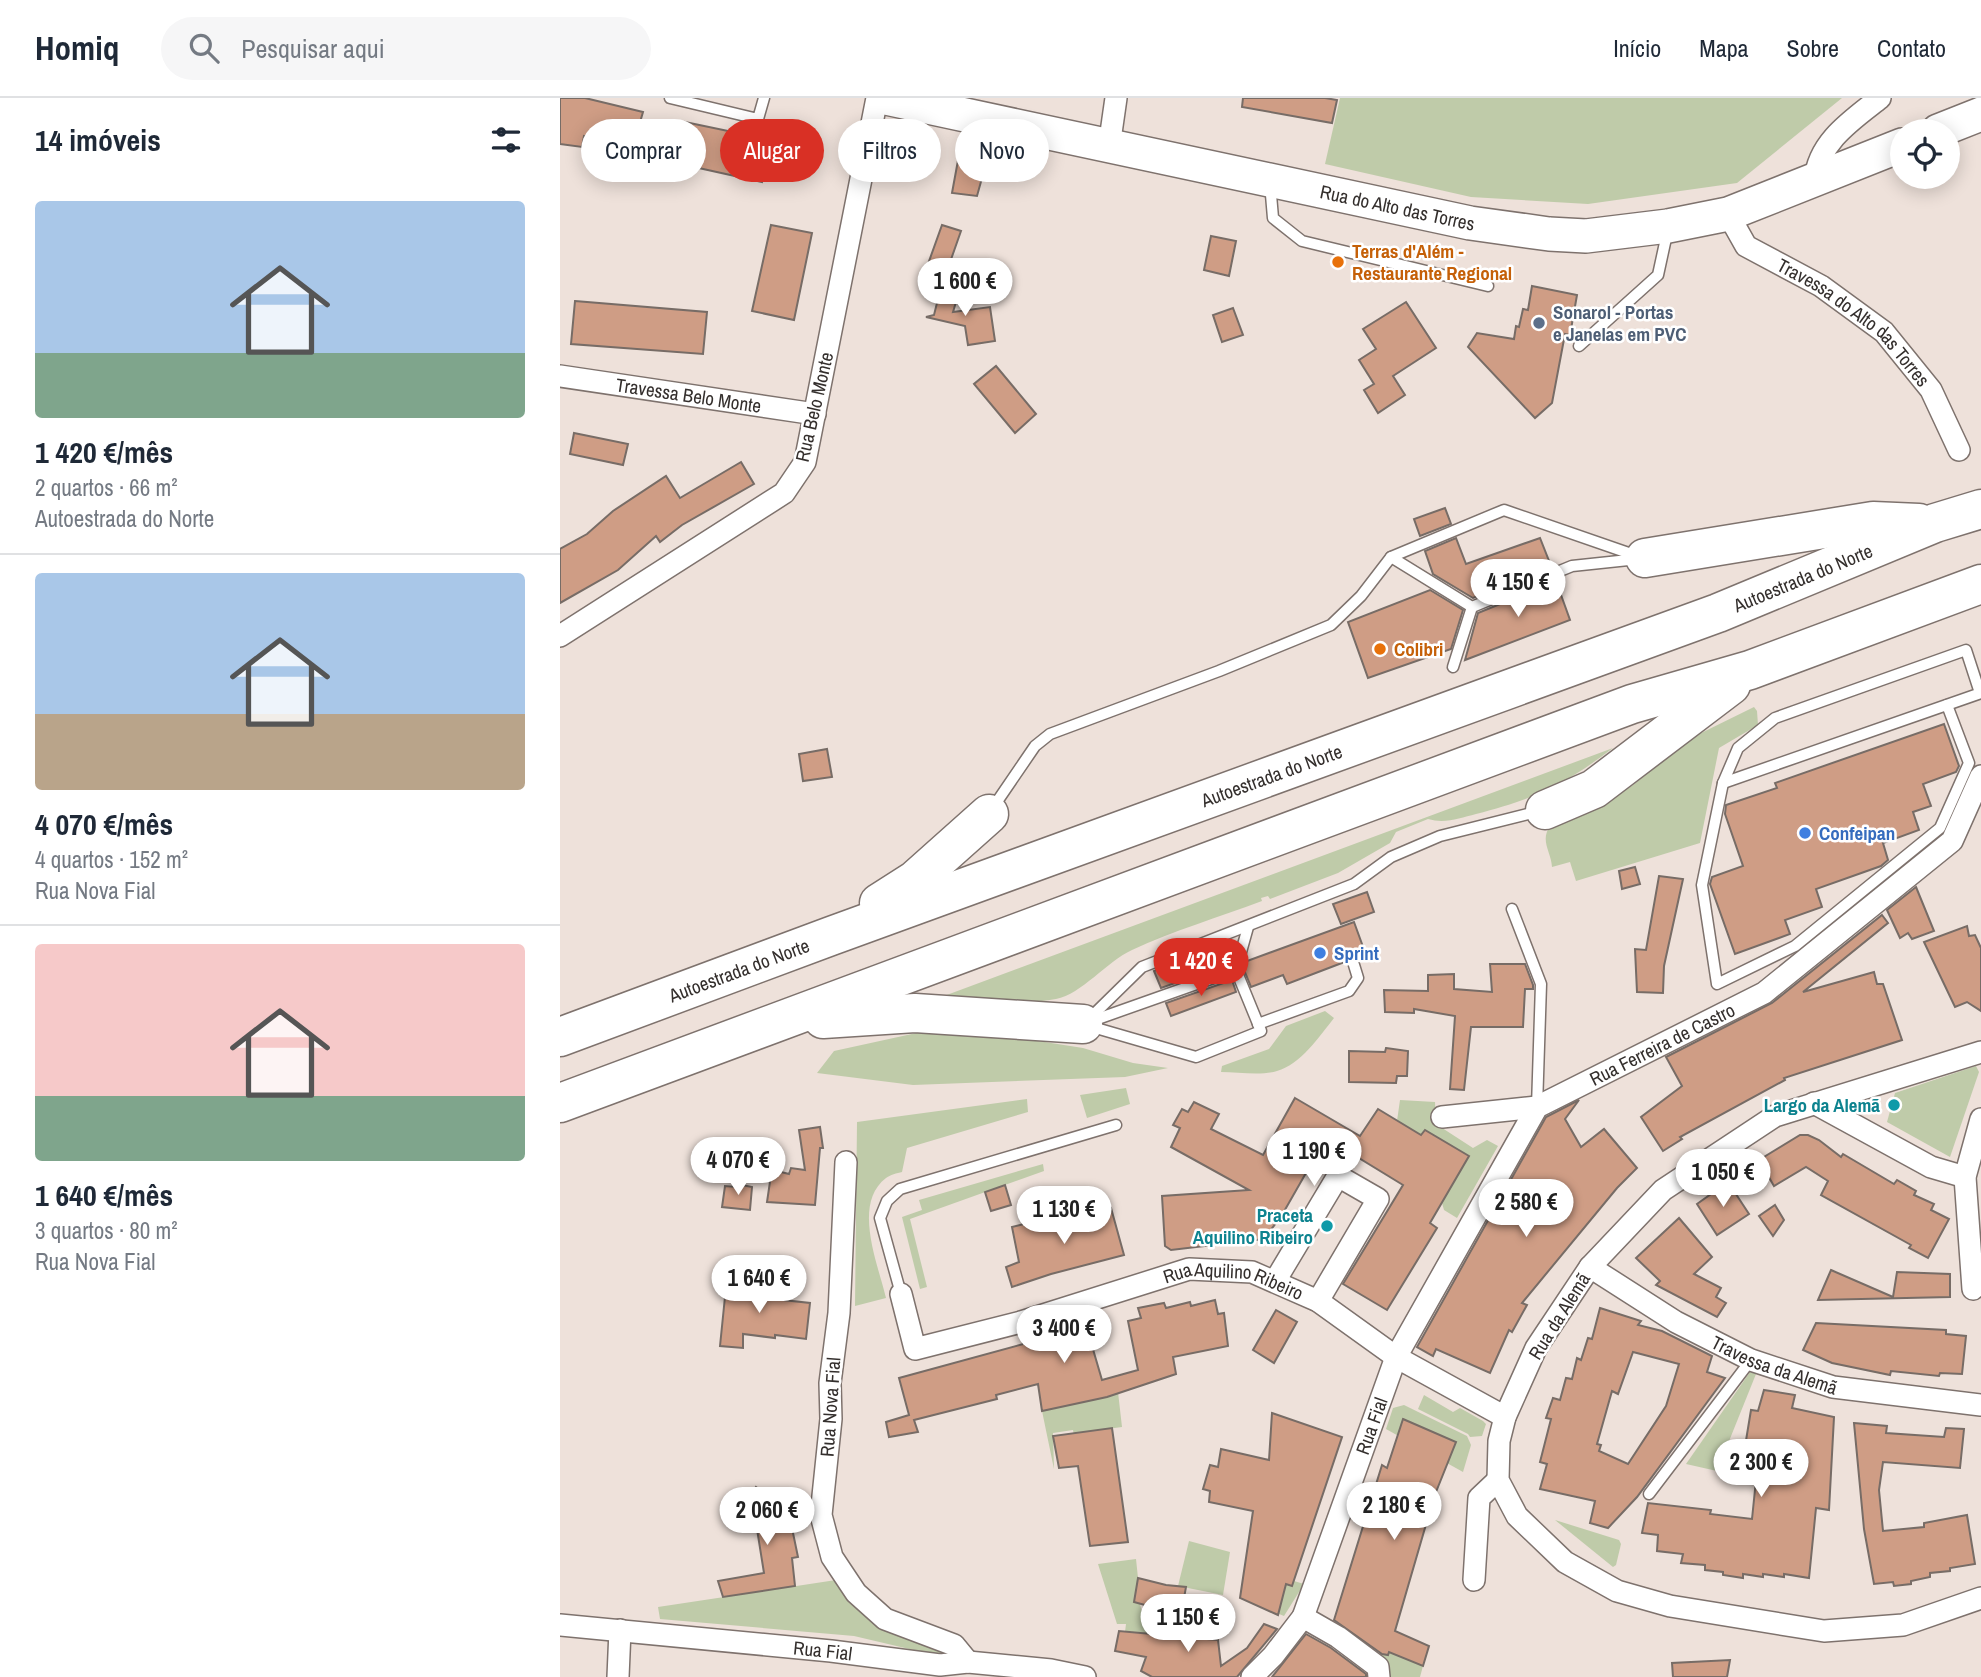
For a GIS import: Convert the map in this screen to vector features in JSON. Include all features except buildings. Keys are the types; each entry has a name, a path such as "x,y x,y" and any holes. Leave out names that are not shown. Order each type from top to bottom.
{"highway":[{"name":"Autoestrada do Norte","path":"560,1037 1718,613 1935,523 1981,509"},
{"path":"1645,558 1873,521 1935,523"},
{"path":"560,1103 1632,704 1750,670 1981,584"},
{"path":"1545,810 1594,789 1750,670"},
{"path":"831,936 915,880 989,814"},
{"path":"783,1021 915,1013 1083,1024"}],"main road":[{"name":"Rua do Alto das Torres","path":"886,98 1470,223 1549,234 1586,236 1668,226 1728,214 1890,150"},
{"path":"1960,122 1981,114"}],"street":[{"name":"Rua Belo Monte","path":"560,636 784,493 805,462 877,98"},
{"path":"1109,147 1116,98"},
{"path":"1815,180 1816,164 1830,142 1880,98"},
{"name":"Travessa do Alto das Torres","path":"1728,214 1746,246 1821,286 1884,332 1931,390 1959,450"},
{"name":"Travessa Belo Monte","path":"560,376 815,414"},
{"name":"Rua Ferreira de Castro","path":"1538,1107 1764,993 1952,841 1981,776"},
{"name":"Rua da Alemã","path":"1981,1052 1775,1116 1663,1190 1590,1267 1536,1348 1505,1417 1499,1441 1498,1480 1517,1516 1565,1562 1617,1591 1671,1606 1824,1631 1903,1625 1981,1598"},
{"path":"1814,1103 1931,1167 1965,1177"},
{"path":"1442,1116 1538,1107"},
{"path":"1396,1357 1538,1107"},
{"path":"1973,1289 1965,1177 1981,1119"},
{"name":"Rua Nova Fial","path":"846,1162 839,1313 830,1383 831,1419 821,1515 832,1557 856,1593 885,1619 954,1645 968,1661"},
{"path":"1275,1281 1338,1176 1378,1199 1318,1301"},
{"name":"Travessa da Alemã","path":"1590,1267 1676,1322 1751,1360 1833,1387 1981,1405"},
{"name":"Rua Aquilino Ribeiro","path":"901,1294 915,1349 1021,1322 1189,1269 1252,1272 1318,1301 1396,1357 1505,1417"},
{"name":"Rua Fial","path":"1252,1677 1273,1656 1303,1617 1396,1357"},
{"path":"1474,1580 1479,1497 1498,1480"},
{"path":"1303,1617 1338,1637 1378,1667 1379,1677"},
{"name":"Rua Fial","path":"560,1625 831,1651 940,1665 968,1661 1051,1670 1085,1677"},
{"path":"618,1677 620,1630"}],"lane":[{"path":"670,98 758,119 764,98"},
{"path":"1270,181 1273,218 1302,241 1488,286"},
{"path":"1579,346 1658,275 1668,226"},
{"path":"989,814 1035,746 1050,734 1219,671 1331,625 1361,596 1391,557 1504,510 1645,558"},
{"path":"1391,557 1472,607"},
{"path":"1472,607 1572,566 1645,558"},
{"path":"1453,667 1472,607"},
{"path":"1723,783 1980,693 1966,650 1775,718 1738,748 1723,783 1702,885 1717,984 1795,946 1940,828 1969,763 1947,705"},
{"path":"1083,1024 1142,967 1354,884 1391,857 1440,836 1545,810"},
{"path":"1512,909 1541,984 1538,1107"},
{"path":"1083,1024 1196,1057 1261,1031 1236,970 1248,927"},
{"path":"1258,1024 1349,991 1358,978 1354,965"},
{"path":"1083,1024 1236,970"},
{"name":"Rua Aquilino Ribeiro","path":"901,1294 880,1218 887,1201 900,1189 1116,1125"},
{"path":"1649,1494 1751,1360"}],"green space":[{"path":"1340,98 1842,98 1737,183 1588,204 1471,197 1325,164"},
{"path":"1754,707 1758,725 1719,748 1700,843 1576,881 1570,862 1552,867 1546,841 1551,825 1608,802 1691,738"},
{"path":"1613,748 1564,781 1532,796 1458,819 1428,819 1396,832 1390,843 1338,873 1270,899 1268,896 1261,898 1262,901 1132,950 1066,996 1028,1002 944,996"},
{"path":"1325,1011 1334,1018 1309,1049 1286,1067 1264,1073 1221,1072 1222,1066 1269,1049 1286,1026"},
{"path":"921,1032 1006,1036 1083,1048 1133,1063 1168,1068 1125,1077 913,1085 817,1073 834,1051"},
{"path":"1976,1066 1979,1072 1950,1157 1887,1122 1895,1093"},
{"path":"1126,1088 1130,1104 1087,1118 1080,1095"},
{"path":"1027,1099 1028,1112 907,1148 902,1172 886,1178 876,1189 871,1203 870,1235 886,1298 855,1306 857,1122"},
{"path":"1400,1100 1435,1102 1436,1124 1473,1148 1487,1140 1498,1146 1457,1218 1444,1210 1442,1203 1469,1156 1425,1130 1421,1135 1397,1121"},
{"path":"1043,1164 1044,1171 910,1219 927,1287 920,1289 902,1217 922,1210 919,1200"},
{"path":"1750,1372 1756,1374 1717,1471 1686,1464"},
{"path":"1118,1392 1122,1427 1092,1431 1076,1447 1073,1430 1053,1433 1054,1469 1042,1411 1107,1397"},
{"path":"1424,1395 1453,1412 1460,1408 1483,1421 1486,1424 1482,1436 1470,1437 1418,1409"},
{"path":"1404,1405 1467,1436 1471,1445 1463,1472 1386,1429 1393,1408"},
{"path":"1555,1520 1619,1540 1621,1544 1616,1565 1613,1567"},
{"path":"1189,1541 1230,1552 1223,1595 1178,1586"},
{"path":"1136,1559 1138,1578 1134,1602 1140,1604 1147,1633 1125,1632 1126,1624 1117,1624 1098,1564"},
{"path":"836,1580 855,1607 880,1626 945,1652 939,1656 854,1636 660,1619 658,1607"},
{"path":"1294,1581 1304,1584 1284,1616 1252,1603 1271,1597 1282,1600 1286,1584 1292,1586"},
{"path":"1374,1652 1387,1655 1389,1652 1423,1666 1420,1677 1390,1677 1385,1661"}],"place":[{"name":"Terras d'Além - Restaurante Regional","path":"1338,262"},
{"name":"Sonarol - Portas e Janelas em PVC","path":"1539,323"},
{"name":"Colibri","path":"1380,649"},
{"name":"Confeipan","path":"1805,833"},
{"name":"Sprint","path":"1320,953"},
{"name":"Largo da Alemã","path":"1894,1105"},
{"name":"Praceta Aquilino Ribeiro","path":"1327,1226"}]}
